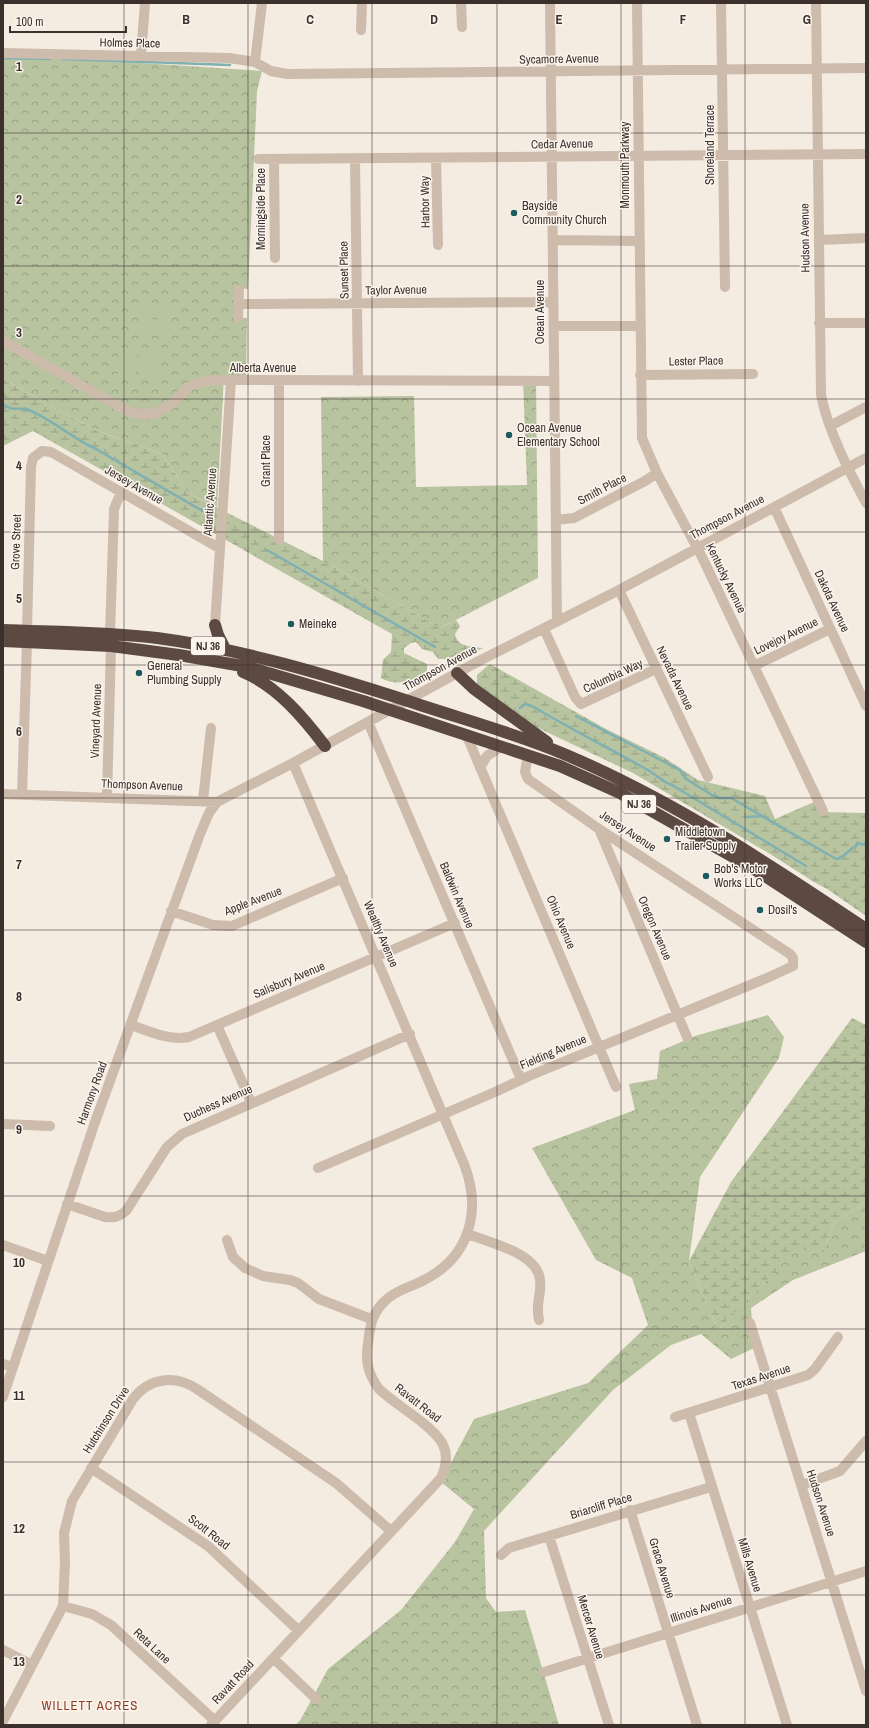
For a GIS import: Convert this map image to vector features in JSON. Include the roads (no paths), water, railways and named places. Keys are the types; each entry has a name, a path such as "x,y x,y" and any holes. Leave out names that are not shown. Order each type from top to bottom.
{"highway":[{"path":"199,644 206,638 215,625"},
{"path":"215,625 225,649"},
{"name":"NJ 36","path":"3,630 27,637"},
{"name":"NJ 36","path":"3,641 27,637 199,644 225,649 321,674 494,728 562,753 637,788 698,821 807,889 866,929"},
{"name":"NJ 36","path":"111,640 248,667 466,734 584,776 690,832 751,867 866,942"},
{"path":"218,662 265,683 312,729 325,746"},
{"path":"457,673 474,689 521,725 562,753"}],"street":[{"path":"141,56 145,3"},
{"path":"255,62 262,3"},
{"path":"362,3 362,30"},
{"path":"461,3 462,27"},
{"name":"Ocean Avenue","path":"550,3 557,622"},
{"name":"Monmouth Parkway","path":"637,3 640,326"},
{"name":"Shoreland Terrace","path":"722,3 725,287"},
{"name":"Hudson Avenue","path":"816,3 820,395 830,426 866,503"},
{"name":"Holmes Place","path":"3,53 229,58 255,62"},
{"name":"Sycamore Avenue","path":"255,62 271,71 287,74 866,68"},
{"name":"Cedar Avenue","path":"258,159 866,154"},
{"name":"Harbor Way","path":"436,158 438,245"},
{"name":"Sunset Place","path":"355,159 358,381"},
{"name":"Morningside Place","path":"274,160 275,258"},
{"path":"819,240 866,238"},
{"path":"553,240 639,240"},
{"path":"238,317 239,290"},
{"name":"Taylor Avenue","path":"239,304 553,302"},
{"path":"819,323 866,323"},
{"path":"554,326 640,326"},
{"name":"Kentucky Avenue","path":"640,326 642,438 657,473 697,548 754,666 822,811"},
{"name":"Alberta Avenue","path":"3,341 128,411 142,416 152,415 162,410 188,388 199,382 231,380 554,381"},
{"name":"Lester Place","path":"640,375 753,374"},
{"name":"Atlantic Avenue","path":"215,625 231,380"},
{"name":"Grant Place","path":"278,381 279,540"},
{"path":"830,426 866,407"},
{"name":"Jersey Avenue","path":"36,455 42,451 51,452 220,548"},
{"name":"Grove Street","path":"22,794 31,467 36,455"},
{"name":"Thompson Avenue","path":"3,794 203,800 217,802 325,746 457,673 619,590 866,458"},
{"name":"Smith Place","path":"556,520 574,518 645,481 657,473"},
{"name":"Vineyard Avenue","path":"107,797 114,509 122,492"},
{"name":"Dakota Avenue","path":"774,507 866,706"},
{"name":"Nevada Avenue","path":"619,590 708,777"},
{"name":"Columbia Way","path":"544,628 575,697 581,704 656,669"},
{"name":"Lovejoy Avenue","path":"754,666 830,629"},
{"name":"Baldwin Avenue","path":"368,722 521,1079"},
{"path":"203,800 211,728"},
{"name":"Ohio Avenue","path":"466,734 616,1087"},
{"path":"480,768 487,756 502,746"},
{"name":"Jersey Avenue","path":"528,755 525,772 528,779 599,828 790,954 793,958"},
{"name":"Wealthy Avenue","path":"293,763 444,1114"},
{"name":"Harmony Road","path":"3,1397 67,1204 171,911 204,822 217,802"},
{"name":"Oregon Avenue","path":"599,828 687,1037"},
{"name":"Apple Avenue","path":"171,911 213,926 232,926 343,878"},
{"name":"Salisbury Avenue","path":"131,1025 175,1038 189,1037 455,923"},
{"name":"Fielding Avenue","path":"318,1168 521,1079 788,969 793,966 793,958"},
{"path":"217,1025 251,1102"},
{"name":"Duchess Avenue","path":"67,1204 105,1217 111,1218 120,1215 126,1211 167,1147 176,1138 188,1130 410,1034"},
{"name":"Ravatt Road","path":"213,1723 441,1478 445,1469 446,1453 444,1445 436,1433 383,1392 372,1380 366,1357 371,1319 380,1306 390,1296 425,1280 445,1266 468,1234 473,1202 471,1182 444,1114"},
{"path":"3,1124 50,1126"},
{"path":"468,1234 523,1256 534,1264 540,1274 541,1282 536,1304 539,1320"},
{"path":"227,1240 233,1257 245,1268 263,1276 294,1282 319,1299 371,1319"},
{"path":"3,1245 48,1261"},
{"name":"Hudson Avenue","path":"750,1323 864,1679 866,1691"},
{"name":"Texas Avenue","path":"675,1417 808,1375 815,1369 838,1337"},
{"path":"3,1364 13,1367"},
{"name":"Hutchinson Drive","path":"3,1721 63,1606 65,1577 63,1541 65,1522 72,1501 137,1393 145,1386 159,1380 180,1380 197,1389 336,1483 390,1532"},
{"name":"Mills Avenue","path":"689,1413 786,1725"},
{"path":"802,1485 840,1471 866,1441"},
{"name":"Scott Road","path":"91,1468 208,1546 299,1630"},
{"name":"Briarcliff Place","path":"501,1555 509,1548 630,1510 711,1487"},
{"name":"Grace Avenue","path":"630,1510 698,1725"},
{"name":"Mercer Avenue","path":"549,1536 609,1725"},
{"name":"Illinois Avenue","path":"544,1672 866,1571"},
{"name":"Reta Lane","path":"63,1606 92,1614 111,1625 213,1723"},
{"path":"3,1650 32,1665"},
{"path":"274,1658 316,1699"}],"waterway":[{"path":"3,58 50,59"},
{"path":"63,59 230,65"},
{"path":"3,404 13,409 25,409 38,414 79,440 206,513"},
{"path":"267,550 435,647"},
{"path":"520,708 525,704 532,706 650,771 665,782 806,866"},
{"path":"576,716 680,770 686,779 712,795 719,798 731,798 836,859 844,856 856,846 857,843 866,845"},
{"path":"747,817 762,816"}],"place":[{"name":"Bayside Community Church","path":"514,213"},
{"name":"Ocean Avenue Elementary School","path":"509,435"},
{"name":"Meineke","path":"291,624"},
{"name":"General Plumbing Supply","path":"139,673"},
{"name":"Middletown Trailer Supply","path":"667,839"},
{"name":"Bob's Motor Works LLC","path":"706,876"},
{"name":"Dosil's","path":"760,910"}],"district":[{"name":"WILLETT ACRES","path":"90,1705"}]}
